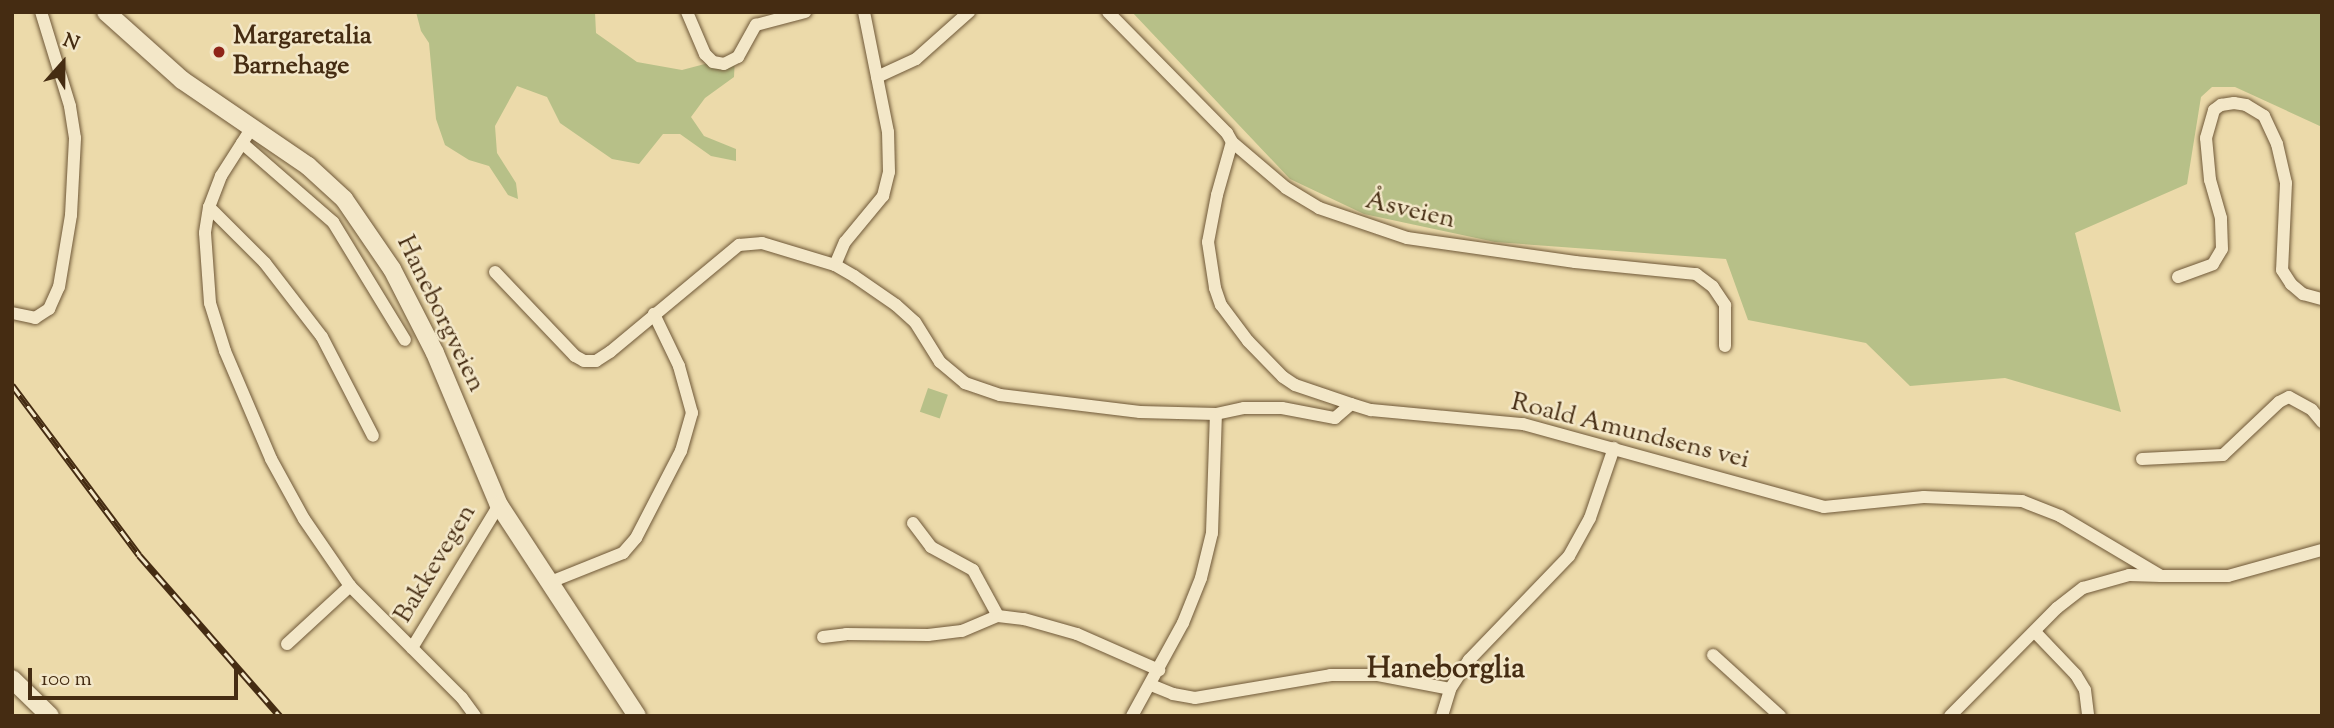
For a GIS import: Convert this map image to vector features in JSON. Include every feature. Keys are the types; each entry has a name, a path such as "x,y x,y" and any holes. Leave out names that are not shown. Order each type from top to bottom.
{"street":[{"path":"12,313 35,318 50,309 60,287 71,215 75,138 70,106 41,12"},
{"name":"Haneborgveien","path":"106,12 246,136 328,182 376,243 435,353 499,505 638,716"},
{"path":"687,12 705,54 713,62 724,64 738,57 756,25 805,12"},
{"path":"835,265 845,242 877,204 888,181 890,150 864,12"},
{"path":"877,77 916,59 969,12"},
{"name":"Åsveien","path":"1108,12 1227,133 1232,142 1286,188 1319,208 1408,238 1575,262 1696,274 1713,287 1725,305 1725,346"},
{"path":"2178,277 2213,264 2222,250 2221,218 2210,180 2206,138 2214,110 2221,105 2234,103 2246,105 2264,116 2277,144 2286,183 2283,270 2291,284 2303,294 2322,299"},
{"path":"405,340 333,222 246,136 221,176 209,207 205,257 208,291 225,351 271,459 304,519 350,586 475,716"},
{"name":"Roald Amundsens vei","path":"1232,142 1217,195 1208,242 1215,288 1221,305 1248,341 1283,377 1295,385 1371,410 1523,424 1824,507 1924,497 2022,501 2060,516 2159,574"},
{"path":"209,207 265,263 322,337 373,436"},
{"path":"495,272 575,356 584,361 596,361 610,352 739,245 762,243 835,265 896,305 915,322 940,362 965,383 1000,395 1140,412 1216,414 1244,408 1282,408 1335,418 1351,404"},
{"path":"548,583 623,552 636,538 681,451 692,413 679,366 654,314"},
{"path":"2142,459 2223,455 2279,402 2289,397 2312,410 2322,422"},
{"path":"1132,716 1183,623 1208,556 1217,452 1216,414"},
{"path":"1442,716 1450,689 1469,660 1569,555 1590,518 1614,448"},
{"name":"Bakkevegen","path":"412,648 499,505"},
{"path":"913,523 931,547 973,570 998,616"},
{"path":"1950,716 2057,608 2082,588 2129,575 2228,576 2322,550"},
{"path":"287,644 350,586"},
{"path":"824,637 962,631 998,616 1024,619 1077,634 1159,670"},
{"path":"2035,632 2076,675 2085,690 2088,716"},
{"path":"1713,654 1780,716"},
{"path":"1151,685 1172,694 1195,698 1331,675 1366,675 1450,689"},
{"path":"12,679 48,714"},
{"path":"12,688 48,714"}],"green space":[{"path":"416,12 595,12 596,33 637,62 682,70 735,56 734,77 705,98 691,117 704,136 736,149 736,161 711,156 680,134 663,134 639,164 612,159 560,123 547,97 517,86 495,126 497,153 516,183 518,199 508,195 489,166 469,160 445,145 436,119 429,43 421,31"},
{"path":"1132,12 2322,12 2322,127 2235,87 2212,87 2201,97 2187,184 2075,233 2121,412 2005,378 1910,386 1866,343 1748,320 1726,259 1495,242 1364,214 1290,179"},
{"path":"928,388 948,395 940,418 920,412"}],"railway":[{"path":"12,385 139,555 280,716"}],"place":[{"name":"Margaretalia Barnehage","path":"219,52"}],"district":[{"name":"Haneborglia","path":"1446,670"}]}
